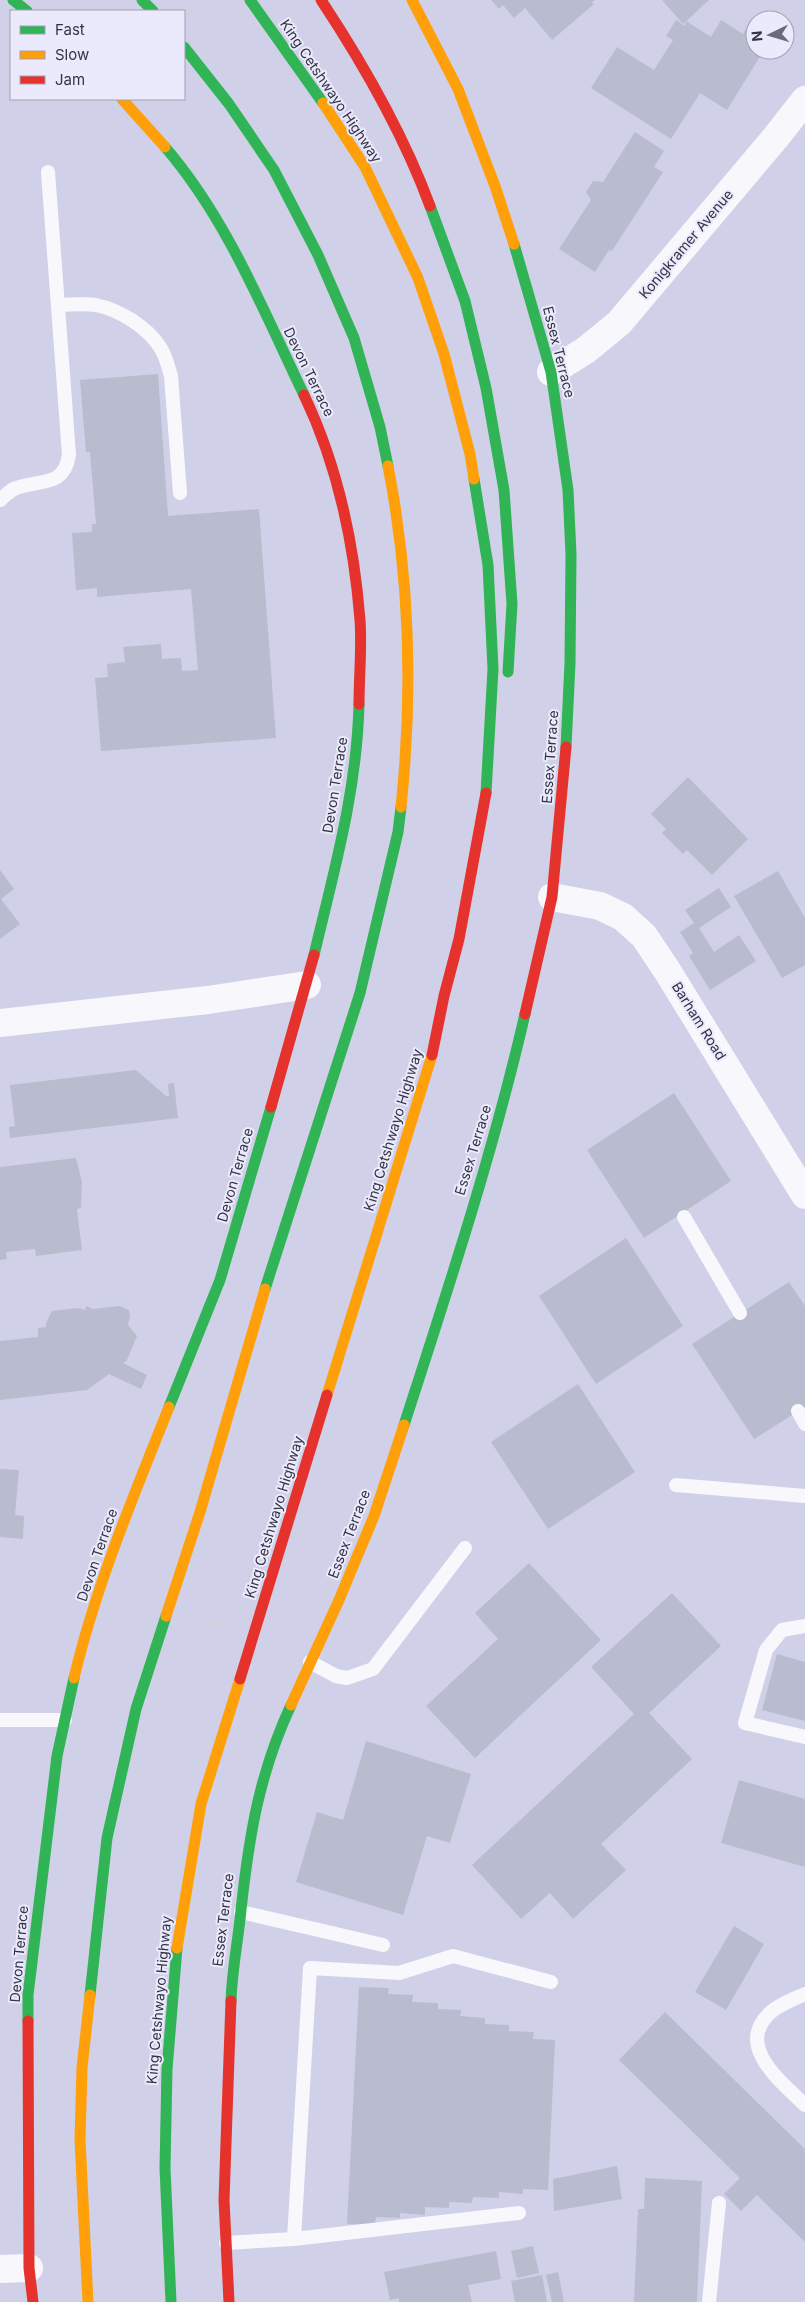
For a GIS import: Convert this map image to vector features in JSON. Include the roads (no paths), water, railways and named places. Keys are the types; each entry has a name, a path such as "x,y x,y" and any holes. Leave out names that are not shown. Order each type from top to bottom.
{"main road":[{"path":"13,0 26,10"},
{"path":"142,0 152,10"},
{"name":"King Cetshwayo Highway","path":"171,2302 165,2168 167,2069 178,1934 201,1804 433,1052 444,996 459,939 486,792 493,668 488,566 470,454 444,354 418,278 365,167 301,69 250,0"},
{"path":"320,0 350,44 396,126 428,200 465,301 486,388 504,490 512,604 508,684"},
{"name":"Essex Terrace","path":"229,2302 224,2200 232,1972 241,1912 246,1858 261,1782 284,1719 339,1600 374,1516 443,1304 511,1076 552,897 564,784 570,663 571,554 568,490 551,372 528,288 495,186 458,90 412,0"},
{"path":"88,2302 80,2140 82,2068 107,1838 136,1709 200,1512 283,1229 360,993 398,832 405,767 409,688 407,607 398,512 380,427 354,338 318,255 274,170 229,104 185,48"},
{"name":"Devon Terrace","path":"33,2302 30,2268 28,1995 57,1756 78,1664 91,1619 131,1502 220,1280 307,984 349,810 358,740 360,621 352,556 337,483 318,424 234,249 189,175 142,119 123,100"},
{"path":"486,792 502,724"}],"street":[{"name":"Konigkramer Avenue","path":"551,372 586,350 619,323 776,138 805,100"},
{"name":"Barham Road","path":"552,897 600,906 623,917 644,936 805,1195"},
{"path":"0,1023 208,1000 307,984"},
{"path":"0,2269 30,2268"}],"lane":[{"path":"0,500 15,488 48,482 61,476 67,467 69,456 48,172"},
{"path":"58,305 95,305 110,309 125,316 150,335 160,347 171,376 180,493"},
{"path":"684,1217 740,1313"},
{"path":"798,1411 805,1424"},
{"path":"676,1485 805,1496"},
{"path":"310,1662 336,1676 347,1678 373,1669 465,1548"},
{"path":"805,1626 782,1630 766,1650 745,1722 805,1737"},
{"path":"0,1720 65,1720"},
{"path":"241,1912 383,1945"},
{"path":"294,2239 310,1968 399,1973 453,1956 551,1982"},
{"path":"805,1994 772,2010 758,2026 757,2045 762,2059 805,2105"},
{"path":"709,2302 719,2203"},
{"path":"226,2243 294,2239 519,2213"}]}
